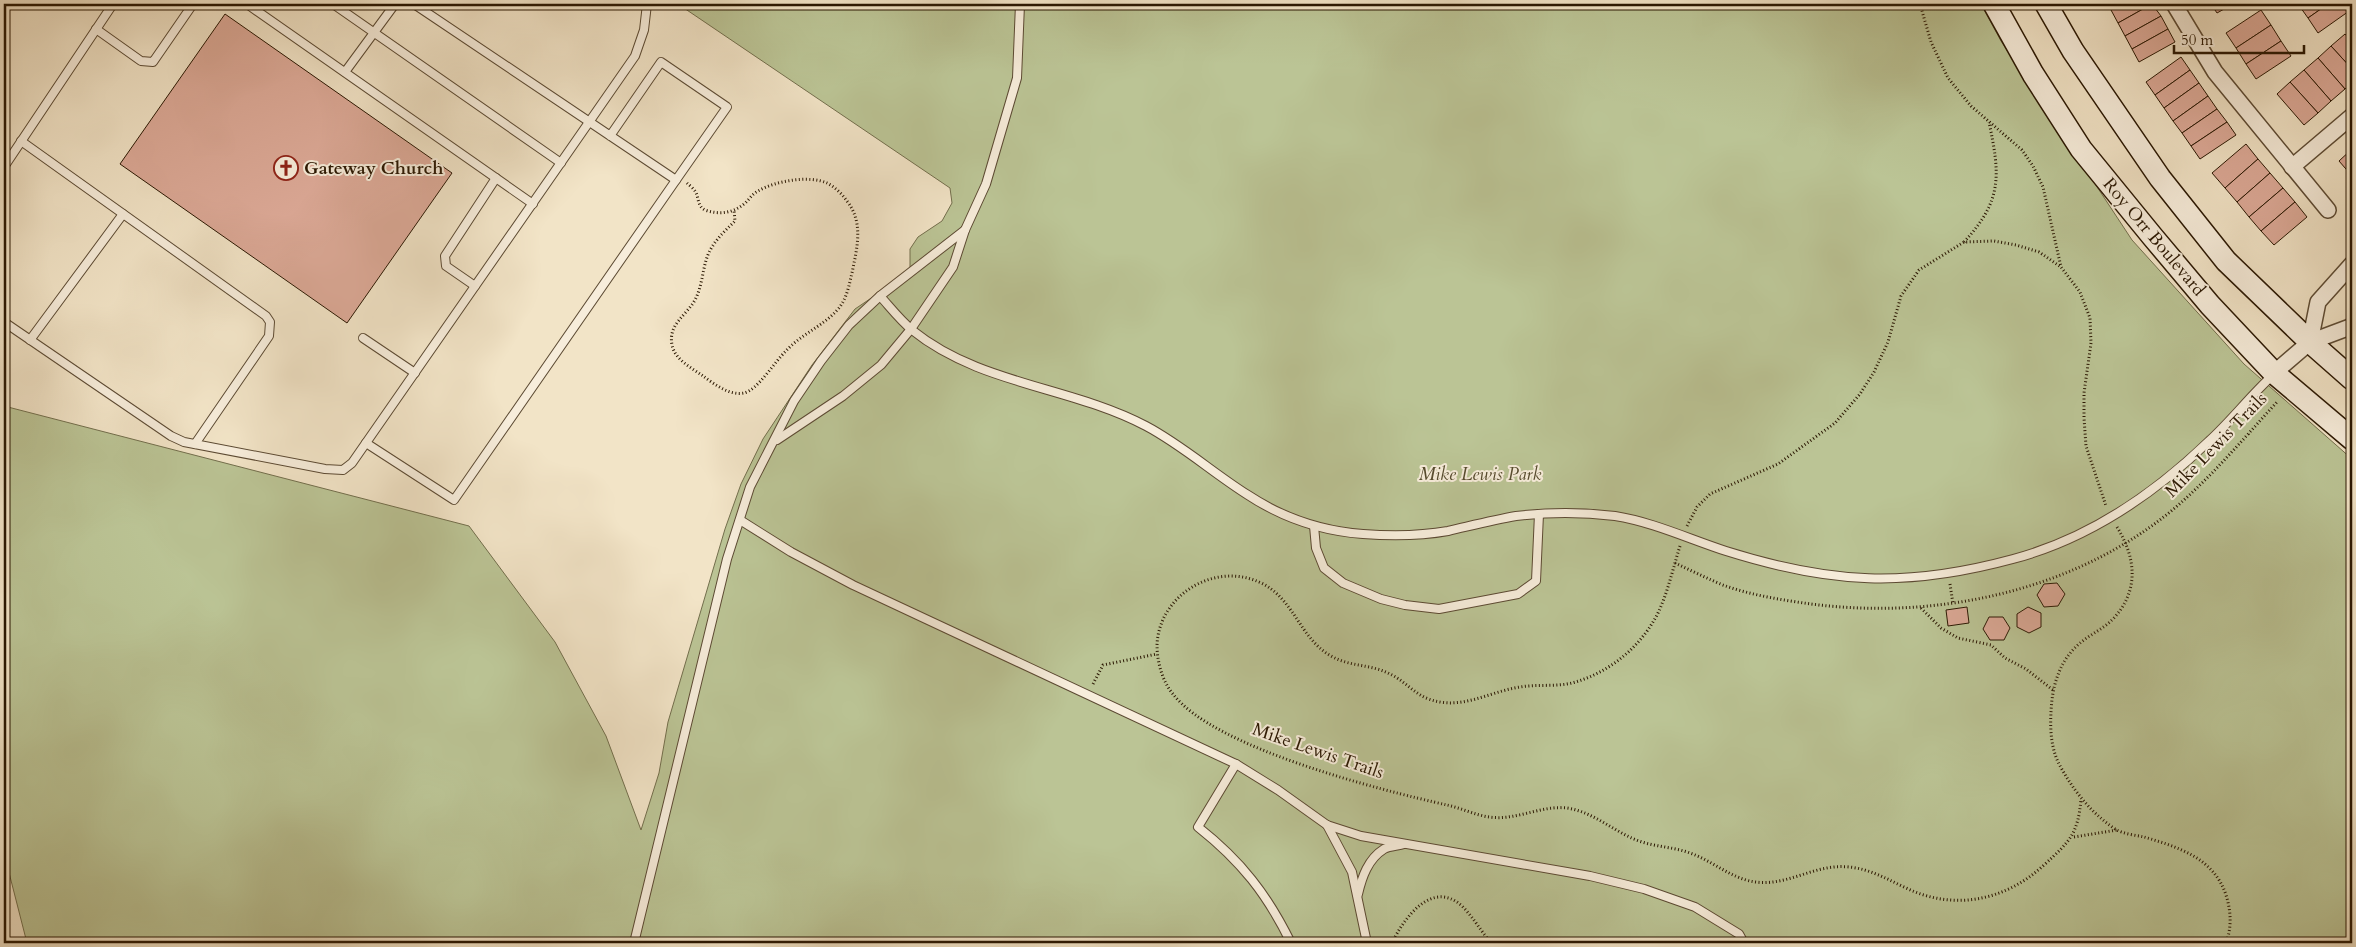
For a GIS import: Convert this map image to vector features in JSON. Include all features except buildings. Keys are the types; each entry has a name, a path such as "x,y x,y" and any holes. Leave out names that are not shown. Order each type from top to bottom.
{"main road":[{"name":"Roy Orr Boulevard","path":"1994,4 2032,74 2081,149 2210,305 2274,373 2352,439"},
{"path":"2046,4 2073,51 2160,178 2226,261 2310,342 2352,379"}],"street":[{"path":"2174,4 2215,72 2328,210"},
{"path":"2292,167 2352,116"},
{"path":"2310,342 2318,302 2352,264"},
{"path":"2274,373 2310,342 2350,328 2352,325"}],"lane":[{"path":"4,167 113,4"},
{"path":"96,29 141,60 153,62 194,4"},
{"path":"247,4 533,204"},
{"path":"333,4 561,163"},
{"path":"345,72 395,4"},
{"path":"414,4 610,136 678,178"},
{"path":"4,322 171,436 195,444 325,469 343,470 352,463 635,56 644,30 647,4"},
{"path":"776,441 843,396 881,365 911,329 953,267 965,230 986,184 1017,78 1020,4"},
{"path":"366,443 454,500 727,107 661,62 610,136"},
{"path":"21,141 266,316 270,322 269,336 195,444"},
{"path":"475,286 446,266 445,256 496,178"},
{"path":"30,340 123,214"},
{"path":"634,943 727,559 750,487 776,441 794,401 820,361 849,325 880,296 965,230"},
{"path":"880,296 911,329 944,350 982,370 1106,408 1146,426 1249,496 1282,514 1314,526 1362,534 1399,535 1443,532 1512,517 1539,514 1591,513 1622,517 1729,552 1803,572 1874,580 1919,578 2018,558 2067,540 2111,518 2142,498 2175,472 2212,439 2274,373"},
{"path":"363,338 415,373"},
{"path":"1314,526 1316,548 1324,568 1343,583 1381,599 1439,610 1518,594 1536,581 1539,514"},
{"path":"740,520 790,552 852,585 1236,764 1278,790 1326,825 1361,836 1590,876 1644,889 1695,907 1739,934 1744,943"},
{"path":"1236,764 1198,827 1228,850 1253,880 1278,915 1292,943"},
{"path":"1326,825 1352,872 1367,943"},
{"path":"1358,896 1362,875 1371,862 1384,849 1406,844"}],"path":[{"path":"1920,4 1931,42 1948,78 1970,106 2022,150 2033,166 2042,188 2061,267"},
{"name":"Mike Lewis Trails","path":"1989,121 1997,161 1996,189 1980,224 1964,242 1919,270 1901,296 1888,342 1874,372 1860,394 1835,423 1778,464 1710,494 1697,507 1684,536 1660,610 1648,630 1613,665 1572,683 1512,688 1472,701 1446,704 1422,696 1392,674 1374,668 1350,665 1330,656 1312,642 1300,625 1292,608 1279,594 1259,582 1242,576 1217,576 1198,583 1178,597 1164,616 1157,636 1157,654 1162,676 1172,694 1187,709 1230,734 1288,760 1374,786 1495,818 1547,808 1568,808 1591,815 1638,841 1696,855 1730,874 1759,883 1780,882 1824,868 1846,866 1889,878 1906,888 1929,896 1954,901 1982,899 2007,891 2023,882 2073,837 2080,817 2081,799"},
{"path":"678,178 696,191 699,203 703,209 719,213 734,210 743,205 756,192 765,187 810,180 827,183 836,188 847,201 856,217 859,234 857,252 849,286 838,308 814,330 788,348 754,388 745,393 736,394 711,382 685,364 672,346 671,332 675,324 695,300 700,290 708,256 713,246 735,221 734,210"},
{"path":"1964,242 1994,242 2016,245 2039,252 2061,267 2080,292 2090,318 2091,343 2084,393 2086,446 2111,518 2126,542 2133,562 2132,582 2125,603 2112,620 2078,645 2065,662 2055,680 2050,719 2052,743 2058,761 2081,799 2117,830 2186,850 2210,868 2223,887 2231,912 2226,943"},
{"name":"Mike Lewis Trails","path":"2126,542 2170,512 2208,477 2280,399 2274,373"},
{"path":"1949,573 1953,604"},
{"path":"1921,608 1941,628 1958,638 1991,645 2005,658 2026,669 2053,690"},
{"path":"1088,696 1103,665 1157,654"},
{"path":"2073,837 2117,830"},
{"path":"1392,943 1404,923 1416,909 1427,899 1437,897 1452,900 1462,906 1491,943"}],"green space":[{"name":"Mike Lewis Park","path":"678,4 1981,4 2001,41 2132,240 2244,364 2352,459 2352,943 27,943 4,853 4,406 469,526 555,642 606,736 641,830 659,773 668,722 725,529 741,484 763,439 812,365 855,309 910,272 910,249 918,237 942,221 952,203 950,188"}],"place":[{"name":"Gateway Church","path":"286,168"}]}
